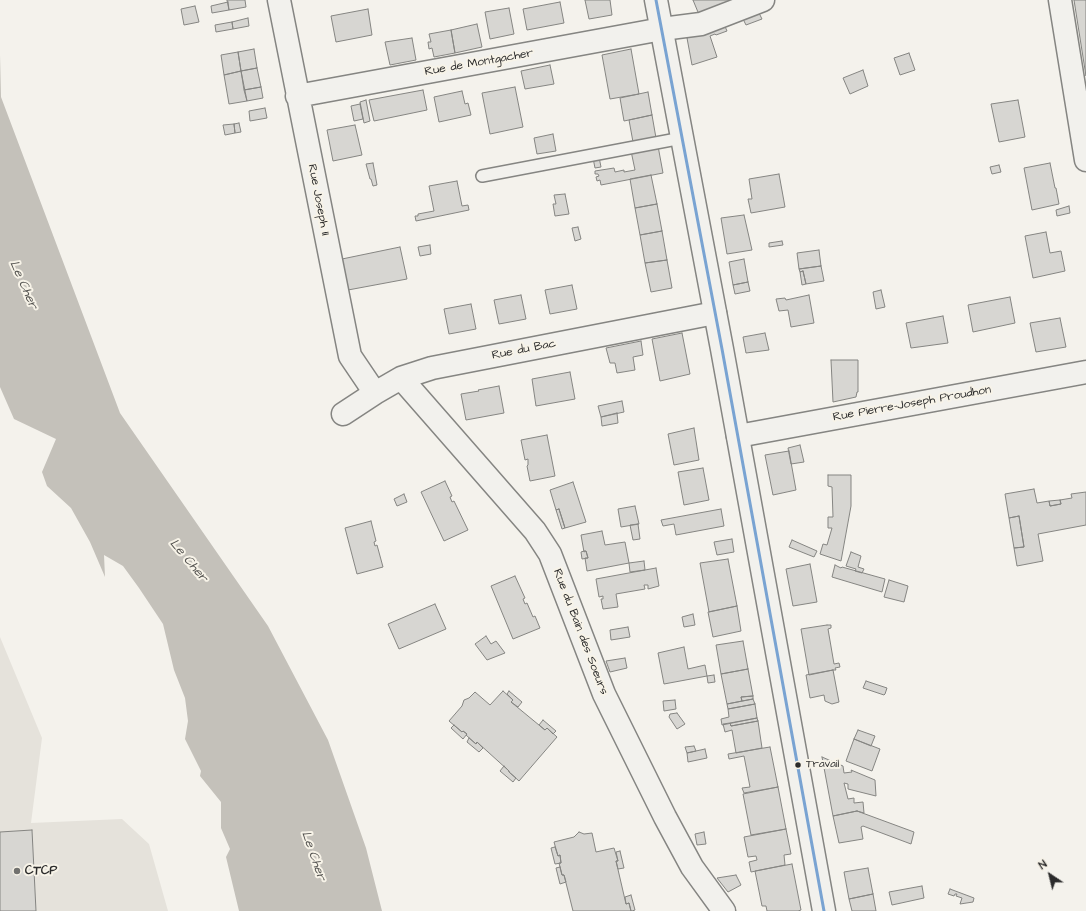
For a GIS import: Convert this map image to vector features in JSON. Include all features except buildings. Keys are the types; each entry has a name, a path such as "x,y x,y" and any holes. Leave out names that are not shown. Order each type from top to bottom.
{"street":[{"name":"Rue Joseph II","path":"279,0 350,356 375,393"},
{"path":"656,0 738,436 824,911"},
{"name":"Rue de Montgacher","path":"297,96 662,29 701,24 763,0"},
{"path":"1060,0 1084,139 1086,160"},
{"name":"Rue du Bac","path":"343,414 401,378 432,368 715,313"},
{"name":"Rue Pierre-Joseph Proudhon","path":"738,436 1086,372"},
{"name":"Rue du Bain des Soeurs","path":"401,378 535,531 550,554 604,694 665,817 692,867 724,911"}],"lane":[{"path":"482,176 682,138"}],"shaded area":[{"path":"0,637 42,738 31,823 122,819 149,844 168,911 0,911"}],"water":[{"name":"Le Cher","path":"0,55 1,97 120,413 268,626 328,740 366,848 382,911 239,911 226,857 230,849 221,828 221,802 200,776 201,771 185,739 188,721 185,698 174,670 163,624 123,566 104,555 105,577 90,542 71,508 47,486 42,472 56,439 14,419 0,387"}],"transit line":[{"path":"656,0 722,349 824,911"}],"place":[{"name":"Travail","path":"798,765"},
{"name":"CTCP","path":"17,871"}]}
